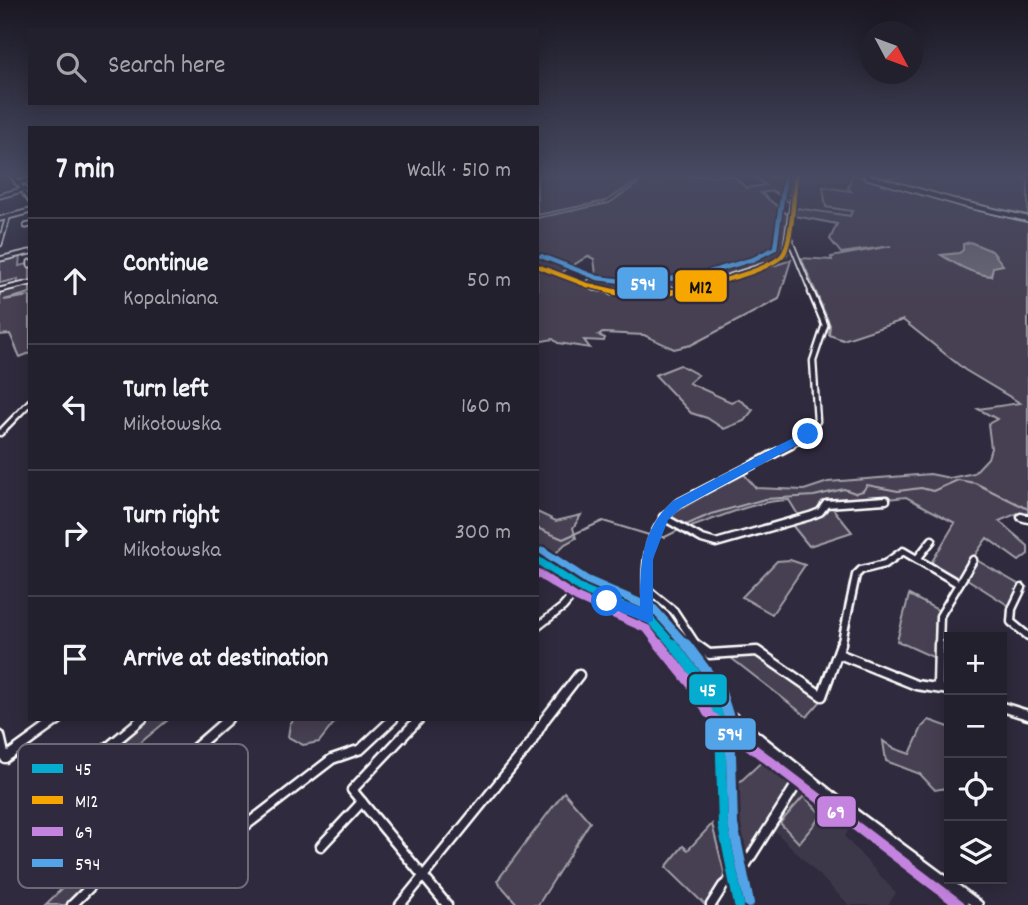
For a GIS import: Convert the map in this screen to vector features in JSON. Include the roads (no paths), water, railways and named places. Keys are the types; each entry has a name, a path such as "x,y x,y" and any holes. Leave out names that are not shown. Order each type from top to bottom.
{"street":[{"path":"0,244 8,218"},
{"path":"783,258 790,218"},
{"path":"648,617 646,559 663,517 677,504 802,439 815,425 817,397 813,361 825,325 788,235"},
{"path":"0,259 28,252"},
{"path":"539,267 612,292 670,291 694,289 783,258 799,260"},
{"path":"0,290 28,283"},
{"path":"0,433 28,404"},
{"path":"663,517 702,539 716,543 810,516 820,512 827,504 886,500"},
{"path":"1021,517 1028,519"},
{"path":"917,559 932,540"},
{"path":"647,589 674,611 701,650 709,654 751,649 757,651 822,696 839,654 856,575 861,570 885,564 903,551 958,584"},
{"path":"937,686 940,616 973,559"},
{"path":"539,561 579,588 648,617 659,626 705,684 717,708 723,826 739,905"},
{"path":"539,625 562,607 579,588"},
{"path":"1022,588 1012,609 1011,622 1028,636"},
{"path":"839,654 916,685 944,688"},
{"path":"400,905 531,743 545,719 579,675"},
{"path":"717,708 978,905"},
{"path":"1007,709 1028,715"},
{"path":"24,744 56,721"},
{"path":"112,744 140,721"},
{"path":"199,744 226,721"},
{"path":"248,824 332,759 361,749 391,721"},
{"path":"417,721 352,790 447,905"},
{"path":"0,736 5,758 18,749"},
{"path":"711,905 723,886 743,869 803,774"},
{"path":"321,846 362,802"},
{"path":"72,905 89,888"}],"waterway":[{"path":"686,525 711,514 765,499 814,496 844,489 855,493 863,491 867,485 898,491 921,488 933,491 958,480 975,483 1028,509"},
{"path":"539,529 563,539 603,521 649,535"},
{"path":"658,537 665,537 679,530"}]}
